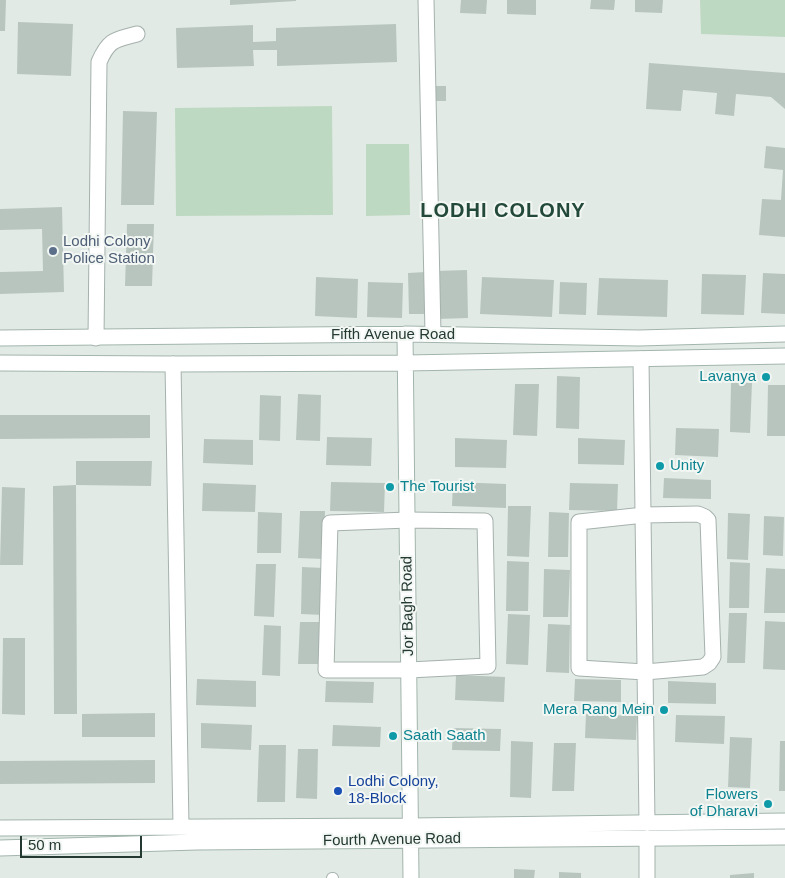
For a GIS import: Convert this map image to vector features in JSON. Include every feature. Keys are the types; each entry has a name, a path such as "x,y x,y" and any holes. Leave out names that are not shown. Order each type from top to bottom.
{"street":[{"path":"426,0 433,334"},
{"path":"96,338 99,62 104,50 112,41 137,34"},
{"name":"Jor Bagh Road","path":"405,334 411,878"},
{"name":"Fifth Avenue Road","path":"0,338 433,334 640,338 785,334"},
{"name":"Fifth Avenue Road","path":"0,363 406,364 785,356"},
{"path":"641,358 647,878"},
{"path":"173,364 181,826"},
{"path":"698,514 706,516 708,520 713,657 709,664 703,667 645,672 579,668 579,522 644,515 698,514"},
{"path":"408,520 485,521 488,666 409,670 326,670 330,523 408,520"},
{"name":"Fourth Avenue Road","path":"0,828 181,826 411,832 647,830 785,821"},
{"name":"Fourth Avenue Road","path":"647,830 785,837"},
{"name":"Fourth Avenue Road","path":"0,848 197,842 411,832"}],"green space":[{"path":"700,0 785,0 785,37 701,34"},
{"path":"332,106 333,215 176,216 175,108"},
{"path":"366,144 409,144 410,215 366,216"}],"building":[{"path":"0,0 6,0 5,31 0,31"},
{"path":"230,0 296,0 296,1 230,5"},
{"path":"461,0 487,0 486,14 460,13"},
{"path":"507,0 536,0 536,15 507,14"},
{"path":"591,0 615,0 614,10 590,9"},
{"path":"635,0 663,0 662,13 635,12"},
{"path":"18,22 73,24 71,76 17,74"},
{"path":"396,24 397,62 277,66 277,50 253,50 254,66 177,68 176,28 253,25 253,42 276,41 276,28"},
{"path":"649,63 785,73 785,109 771,97 736,94 734,116 715,114 717,93 683,90 681,111 646,109"},
{"path":"434,86 446,86 446,101 434,101"},
{"path":"123,111 157,112 154,205 121,205"},
{"path":"766,146 785,148 785,237 759,235 762,199 781,200 783,170 764,168"},
{"name":"Lodhi Colony Police Station","path":"62,207 64,292 0,294 0,272 43,271 42,229 0,230 0,209"},
{"path":"127,224 154,224 152,286 125,286"},
{"path":"467,270 468,318 437,319 436,271"},
{"path":"426,272 427,314 409,314 408,273"},
{"path":"763,273 785,274 785,314 761,313"},
{"path":"702,274 746,275 744,315 701,314"},
{"path":"316,277 358,279 357,318 315,316"},
{"path":"482,277 554,280 552,317 480,314"},
{"path":"599,278 668,280 667,317 597,315"},
{"path":"368,282 403,283 402,318 367,317"},
{"path":"560,282 587,283 586,315 559,314"},
{"path":"557,376 580,377 579,429 556,428"},
{"path":"731,383 752,383 750,433 730,432"},
{"path":"515,384 539,384 537,436 513,435"},
{"path":"768,385 785,385 785,436 767,436"},
{"path":"298,394 321,395 320,441 296,440"},
{"path":"260,395 281,396 280,441 259,440"},
{"path":"0,415 150,415 150,438 0,439"},
{"path":"676,428 719,429 718,457 675,455"},
{"path":"327,437 372,438 371,466 326,465"},
{"path":"455,438 507,440 506,468 455,467"},
{"path":"578,438 625,440 624,465 578,464"},
{"path":"204,439 253,440 253,465 203,463"},
{"path":"76,461 152,461 151,486 76,485"},
{"path":"664,478 711,480 711,499 663,498"},
{"path":"331,482 385,483 384,512 330,511"},
{"path":"453,482 506,484 506,508 452,506"},
{"path":"203,483 256,485 255,512 202,511"},
{"path":"570,483 618,484 617,511 569,510"},
{"path":"76,485 77,714 54,714 53,486"},
{"path":"2,487 25,488 23,565 0,565"},
{"path":"508,506 531,506 529,557 507,556"},
{"path":"300,511 325,511 324,559 298,558"},
{"path":"258,512 282,513 281,553 257,553"},
{"path":"549,512 569,513 568,557 548,557"},
{"path":"728,513 750,514 748,560 727,559"},
{"path":"764,516 784,517 783,556 763,555"},
{"path":"507,561 529,562 528,611 506,611"},
{"path":"730,562 750,563 749,608 729,608"},
{"path":"256,564 276,564 274,617 254,616"},
{"path":"302,567 324,568 323,615 301,614"},
{"path":"766,568 785,569 785,613 764,613"},
{"path":"544,569 570,570 568,617 543,617"},
{"path":"729,613 747,613 745,663 727,663"},
{"path":"508,614 530,615 528,665 506,664"},
{"path":"765,621 785,622 785,670 763,669"},
{"path":"300,622 322,622 320,664 298,664"},
{"path":"548,624 570,625 569,673 546,672"},
{"path":"264,625 281,626 280,676 262,675"},
{"path":"3,638 25,638 25,715 2,714"},
{"path":"456,675 505,677 504,702 455,700"},
{"path":"197,679 256,681 256,707 196,705"},
{"path":"575,679 621,680 621,702 574,701"},
{"path":"326,681 374,682 373,703 325,702"},
{"path":"668,681 716,683 716,704 668,703"},
{"path":"155,713 155,737 82,737 82,714"},
{"path":"586,714 637,716 636,740 585,738"},
{"path":"676,715 725,716 724,744 675,742"},
{"path":"201,723 252,725 251,750 201,748"},
{"path":"333,725 381,727 380,747 332,746"},
{"path":"453,728 501,729 500,751 452,750"},
{"path":"730,737 752,738 750,788 728,787"},
{"path":"511,741 533,742 531,798 510,797"},
{"path":"780,741 785,741 785,791 779,791"},
{"path":"554,743 576,743 574,791 552,791"},
{"path":"259,745 286,745 285,802 257,802"},
{"path":"298,749 318,749 317,799 296,798"},
{"path":"155,760 155,783 0,784 0,761"},
{"path":"514,869 535,870 534,878 514,878"},
{"path":"559,872 581,873 581,878 559,878"},
{"path":"754,873 754,878 730,878 730,875"}],"place":[{"name":"Lodhi Colony Police Station","path":"53,251"},
{"name":"Lavanya","path":"766,377"},
{"name":"Unity","path":"660,466"},
{"name":"The Tourist","path":"390,487"},
{"name":"Mera Rang Mein","path":"664,710"},
{"name":"Saath Saath","path":"393,736"},
{"name":"Lodhi Colony, 18-Block","path":"338,791"},
{"name":"Flowers of Dharavi","path":"768,804"}],"district":[{"name":"LODHI COLONY","path":"503,211"}]}
